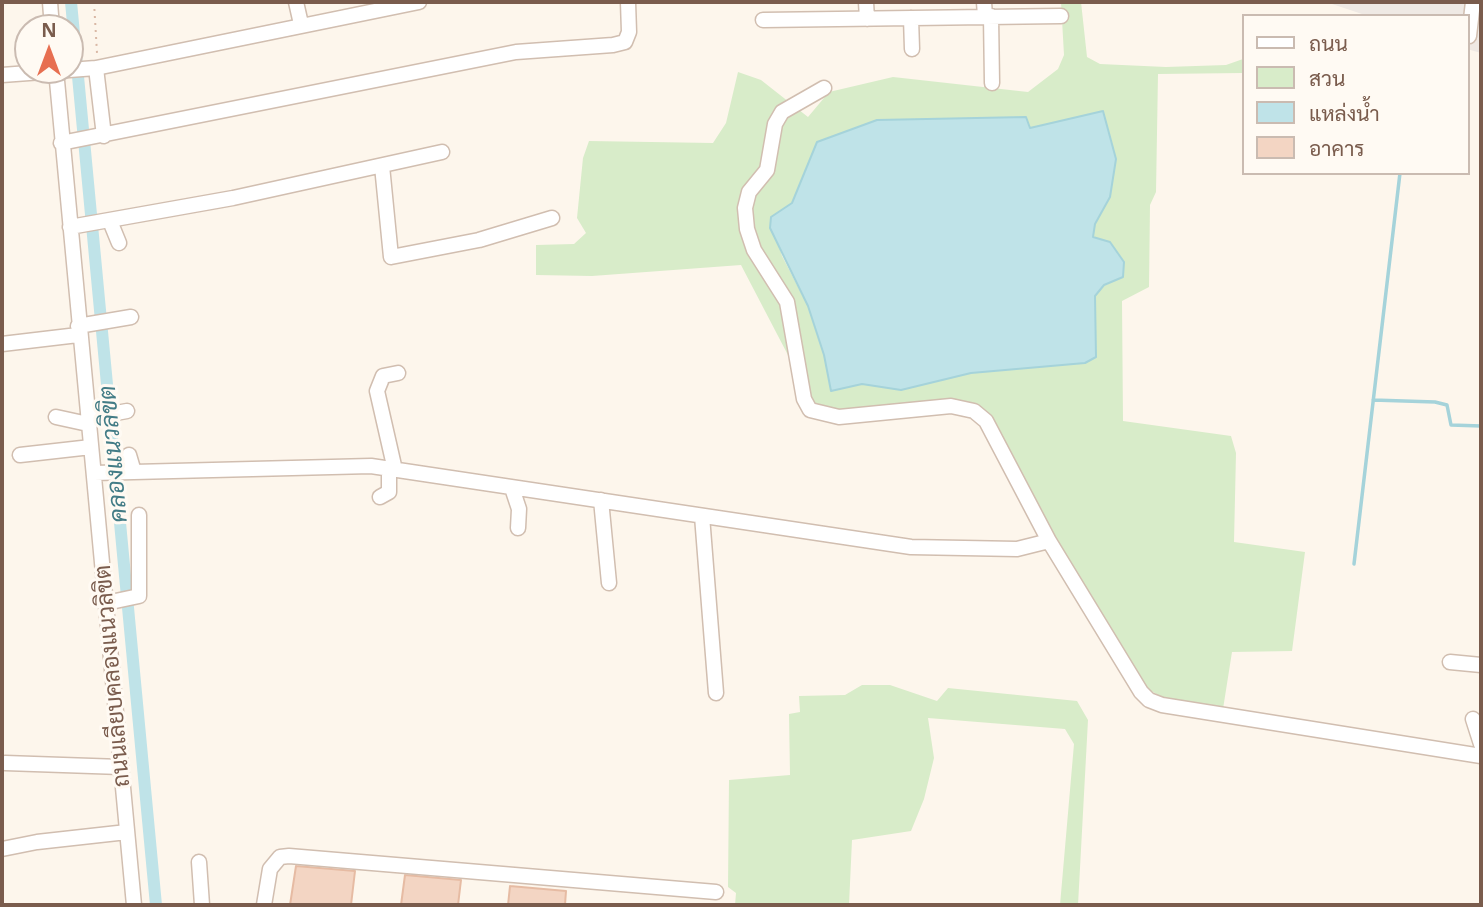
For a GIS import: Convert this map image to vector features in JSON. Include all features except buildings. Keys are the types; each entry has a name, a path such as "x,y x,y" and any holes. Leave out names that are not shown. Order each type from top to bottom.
{"street":[{"path":"296,2 301,24"},
{"path":"84,69 381,5 419,2"},
{"path":"66,143 516,52 625,42 629,32 628,2"},
{"path":"866,2 867,19"},
{"path":"1469,36 1473,2"},
{"path":"764,20 911,18 986,11 1061,16"},
{"path":"986,11 992,83"},
{"path":"911,18 912,49"},
{"path":"92,69 100,137"},
{"name":"ถนนเลียบคลองแนวลิขิต","path":"59,84 92,420 91,447 100,473 112,602 121,767 134,905"},
{"path":"824,88 782,112 773,132 768,170 749,192 745,208 747,229 754,250 779,287 792,316 804,399 810,410 839,417 951,406 974,411 986,421 1049,541 1135,683 1149,700 1162,705 1481,756"},
{"path":"75,227 442,152"},
{"path":"382,166 391,257 479,240 552,218"},
{"path":"105,222 119,243"},
{"path":"2,344 131,317"},
{"path":"389,480 377,391 383,376 398,373"},
{"path":"56,417 92,420 122,412"},
{"path":"20,456 91,447"},
{"path":"129,455 130,472"},
{"path":"100,473 355,466 389,480 512,488 911,547 1017,549 1049,541"},
{"path":"512,488 519,509 518,528"},
{"path":"601,500 609,583"},
{"path":"112,602 135,599 140,590 139,515"},
{"path":"702,516 716,693"},
{"path":"1450,662 1481,665"},
{"path":"1473,719 1481,744"},
{"path":"5,763 121,767"},
{"path":"2,849 37,842 127,832"},
{"path":"264,905 270,869 280,857 289,856 716,892"},
{"path":"199,862 202,905"}],"path":[{"path":"92,69 94,2"}],"shaded area":[{"path":"1326,2 1481,2 1481,53 1469,50 1469,14 1362,14"}],"green space":[{"path":"1061,2 1081,2 1087,57 1100,64 1166,67 1226,65 1242,59 1242,73 1158,74 1156,192 1150,205 1149,287 1122,301 1123,421 1231,436 1236,453 1234,542 1305,552 1292,651 1232,652 1223,709 1163,698 1148,689 1054,536 965,402 841,413 813,403 741,265 592,276 536,275 536,245 574,244 586,233 577,218 583,158 589,141 713,143 726,123 738,72 761,80 808,117 829,92 893,77 1028,92 1058,69 1064,55","holes":["1103,112 1116,159 1110,197 1095,224 1092,237 1110,242 1124,262 1123,277 1104,285 1095,296 1096,357 1085,363 971,373 901,390 862,384 831,391 824,355 808,306 782,256 771,217 792,203 817,142 1030,128"]},
{"path":"862,685 890,685 937,701 948,688 1077,701 1088,720 1078,905 1060,905 1074,744 1065,729 928,718 934,758 924,799 911,831 852,840 849,905 735,905 736,893 728,887 729,780 790,775 789,714 800,712 799,696 845,695"}],"water":[{"path":"1103,111 1116,159 1110,197 1095,224 1093,237 1110,242 1124,262 1123,277 1104,285 1095,296 1096,357 1085,363 971,373 901,390 862,384 831,391 824,355 808,306 770,228 771,217 792,203 817,142 877,120 1026,117 1030,128"}],"waterway":[{"name":"คลองแนวลิขิต","path":"71,2 156,905"},
{"path":"1354,564 1400,175"},
{"path":"1373,400 1435,402 1447,405 1451,425 1481,426"}]}
